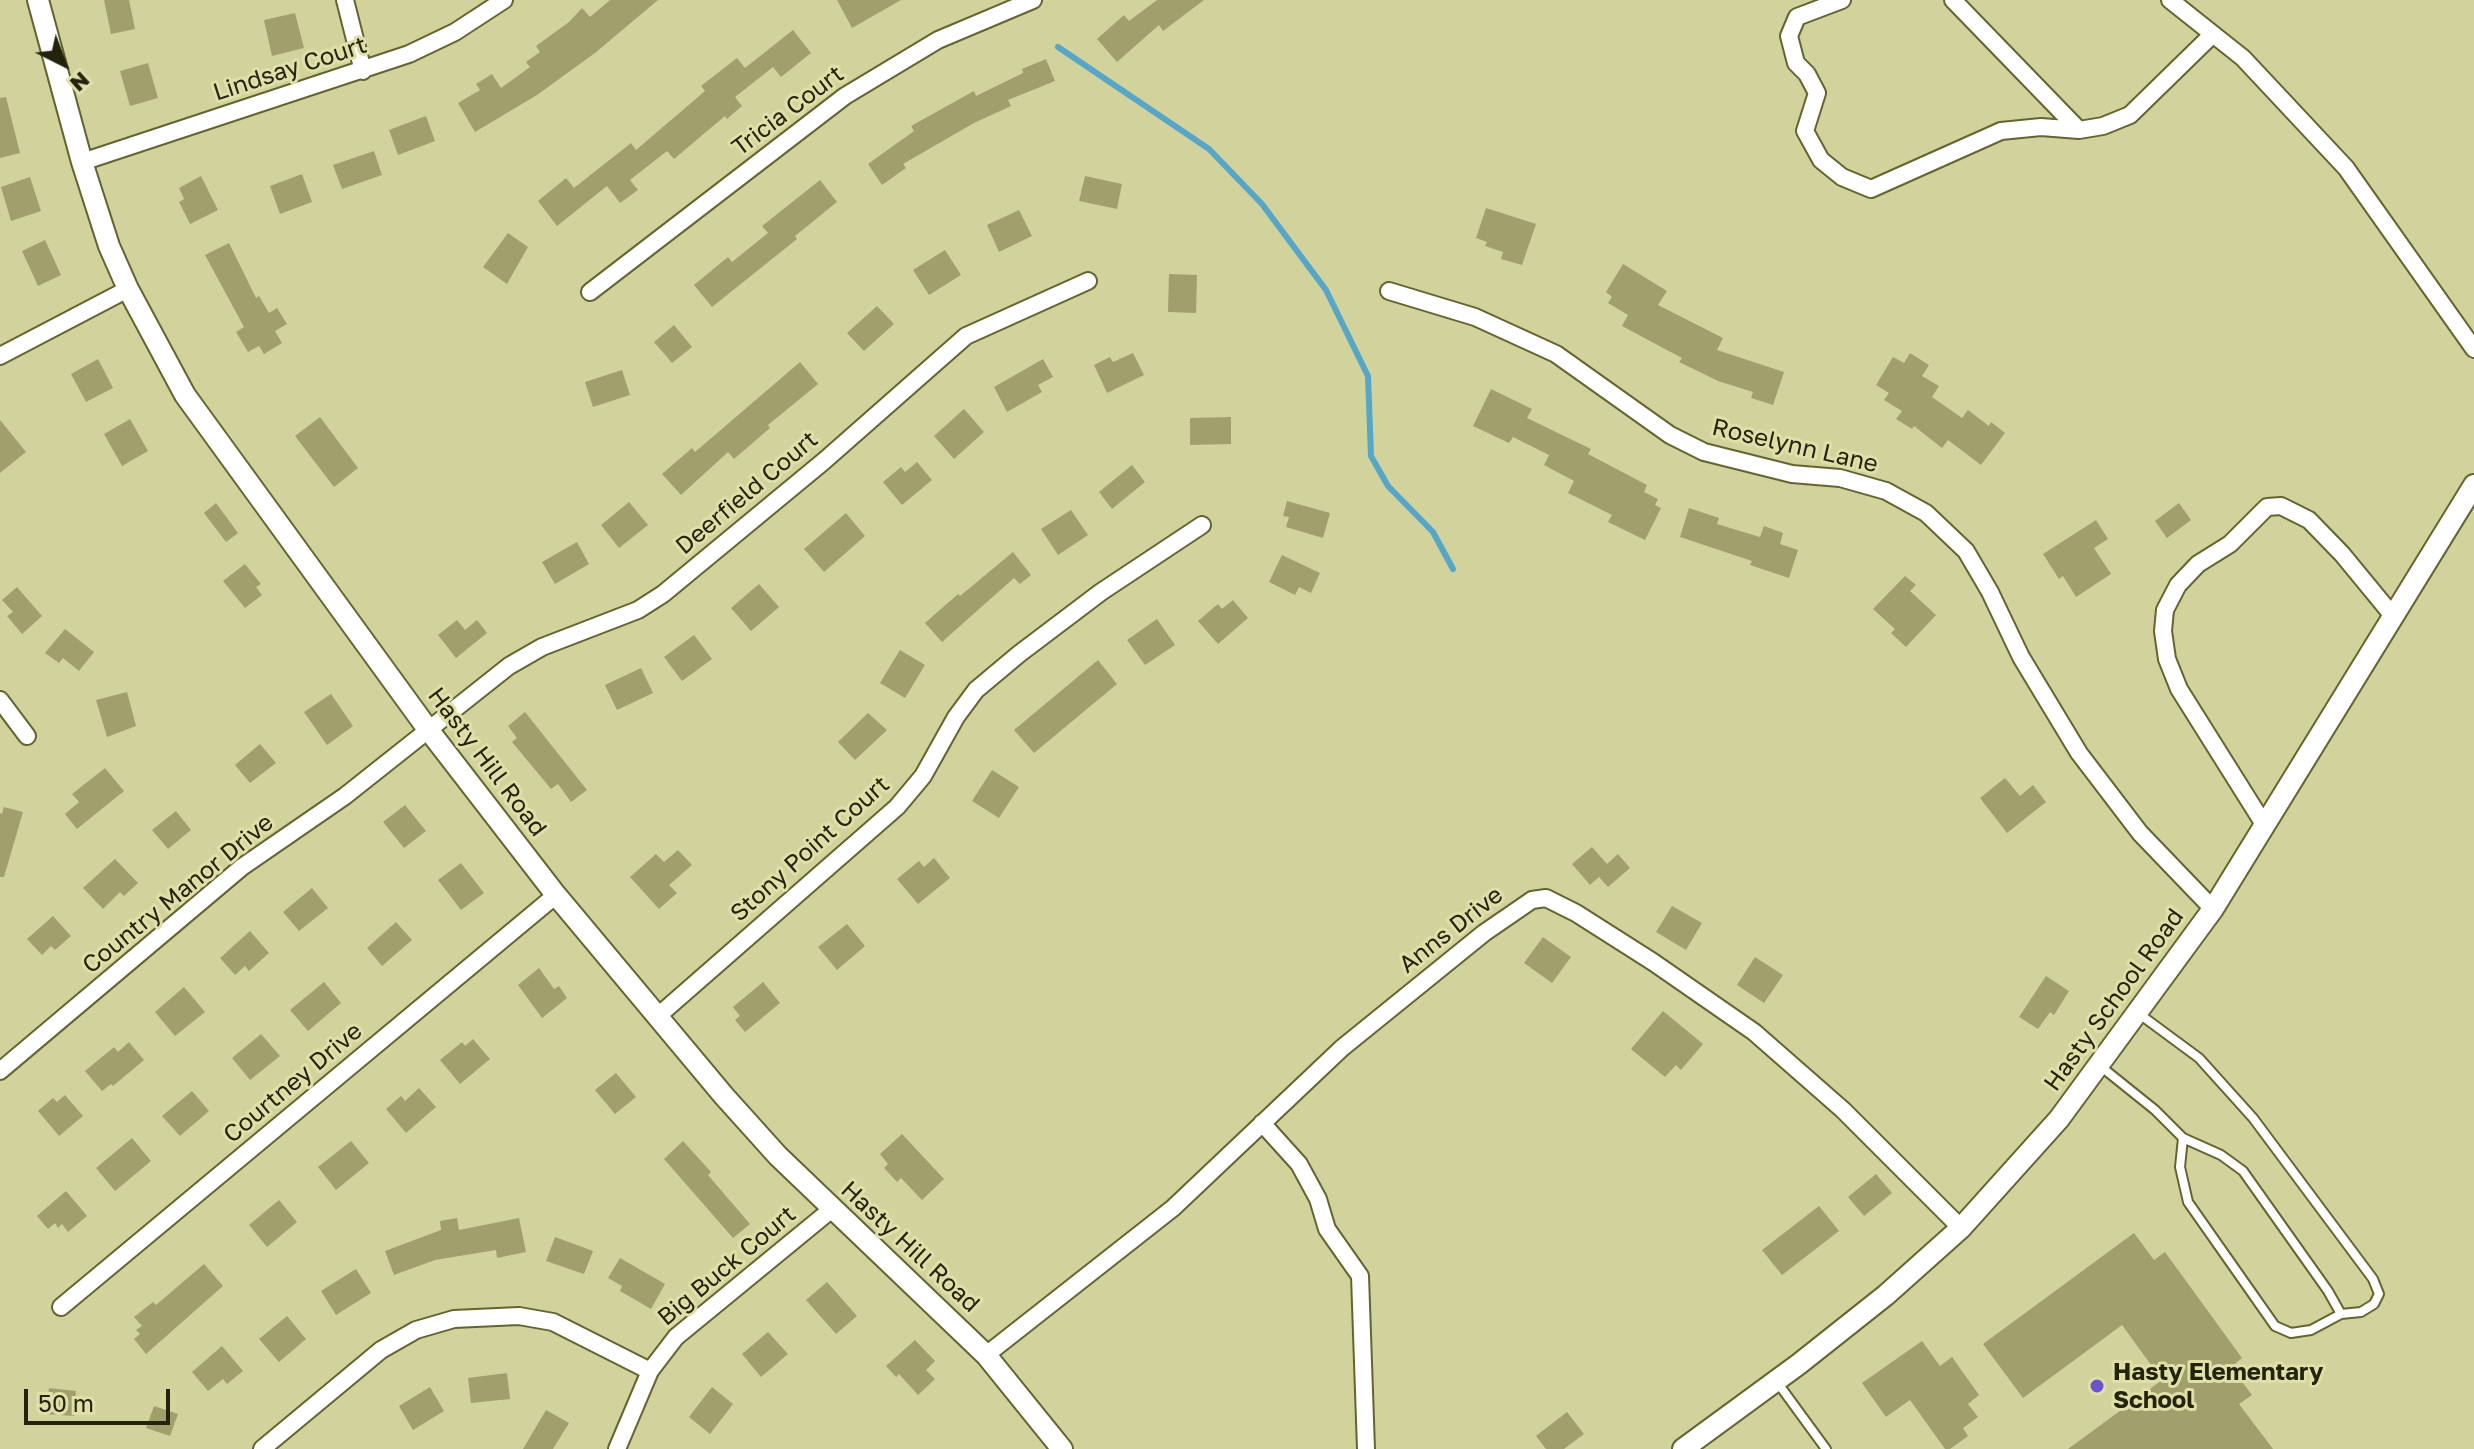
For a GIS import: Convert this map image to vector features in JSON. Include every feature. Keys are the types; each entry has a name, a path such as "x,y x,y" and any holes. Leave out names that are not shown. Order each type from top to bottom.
{"street":[{"name":"Hasty Hill Road","path":"38,0 82,162 109,246 128,289 185,395 427,728 556,895 778,1156 986,1355 1062,1449"},
{"path":"345,0 363,71"},
{"name":"Lindsay Court","path":"82,162 409,54 455,32 504,0"},
{"name":"Tricia Court","path":"590,292 845,96 938,40 1033,0"},
{"path":"1842,0 1797,17 1789,36 1796,63 1807,74 1817,93 1805,131 1821,160 1842,177 1871,189 2001,131 2041,127 2079,130 2103,126 2130,115 2213,34"},
{"path":"1953,0 2079,130"},
{"path":"2170,0 2243,58 2346,168 2474,349"},
{"name":"Deerfield Court","path":"427,728 509,666 542,647 638,610 663,594 824,461 966,336 1088,281"},
{"path":"0,356 128,289"},
{"name":"Roselynn Lane","path":"1389,291 1475,317 1556,354 1670,435 1704,452 1792,474 1840,478 1886,491 1926,513 1966,551 1990,592 2021,657 2079,753 2140,833 2213,909"},
{"name":"Hasty School Road","path":"1683,1449 1886,1295 1961,1228 2059,1119 2213,909 2474,485"},
{"path":"2265,826 2179,689 2167,659 2163,631 2165,610 2178,585 2198,564 2230,544 2267,507 2281,506 2309,520 2342,554 2393,616"},
{"name":"Stony Point Court","path":"658,1016 897,807 923,776 956,717 976,690 1101,592 1202,525"},
{"path":"0,700 27,736"},
{"name":"Country Manor Drive","path":"0,1071 242,867 345,796 427,728"},
{"name":"Courtney Drive","path":"61,1307 556,895"},
{"name":"Anns Drive","path":"986,1355 1173,1208 1342,1048 1484,933 1532,900 1546,898 1576,913 1653,962 1754,1032 1843,1110 1961,1228"},
{"path":"1262,1123 1305,1173 1318,1199 1327,1229 1360,1276 1366,1449"},
{"name":"Big Buck Court","path":"617,1449 650,1371 676,1337 832,1209"},
{"path":"262,1449 381,1350 416,1330 454,1319 519,1316 553,1322 650,1371"}],"lane":[{"path":"2138,1013 2199,1058 2253,1118 2373,1279 2379,1294 2374,1304 2361,1312 2341,1314 2311,1330 2291,1333 2275,1326 2188,1202 2180,1167 2183,1138"},
{"path":"2099,1065 2155,1110 2183,1138 2221,1155 2243,1171 2341,1314"},
{"path":"1776,1381 1826,1449"}],"building":[{"path":"104,0 129,0 135,29 111,34"},
{"path":"610,0 658,0 595,53 537,95 475,132 458,103 480,90 476,84 492,74 501,88 530,67 526,62 540,52 536,46 569,22 582,8 590,17"},
{"path":"837,0 901,0 852,28"},
{"path":"1157,0 1204,0 1163,31 1159,25 1117,62 1097,39 1124,15 1129,21"},
{"path":"295,13 304,48 272,56 264,20"},
{"path":"793,30 811,53 781,77 773,67 735,97 742,106 727,119 725,116 674,159 667,151 630,180 638,190 620,203 607,186 557,226 538,201 566,178 574,188 631,143 636,150 705,91 701,86 737,58 745,68"},
{"path":"1046,59 1055,81 1008,100 1011,106 974,123 903,164 906,168 882,185 868,164 914,131 911,126 974,91 976,96"},
{"path":"148,63 158,98 130,106 120,71"},
{"path":"6,97 20,153 0,158 0,98"},
{"path":"426,116 435,141 398,155 389,130"},
{"path":"374,151 382,175 342,189 333,165"},
{"path":"302,174 312,202 280,214 270,186"},
{"path":"201,176 218,210 190,224 179,202 184,199 179,188"},
{"path":"1085,176 1122,184 1117,209 1079,201"},
{"path":"30,177 41,211 11,221 1,187"},
{"path":"820,180 837,202 795,236 797,239 712,307 694,285 728,257 732,262 768,233 762,226"},
{"path":"1486,208 1536,224 1522,265 1501,259 1503,252 1485,246 1487,242 1476,238"},
{"path":"1019,210 1032,236 999,252 987,225"},
{"path":"508,233 528,247 507,284 483,267"},
{"path":"45,240 61,275 38,286 22,251"},
{"path":"229,243 256,298 259,296 269,313 277,308 287,324 275,331 282,343 264,354 259,346 248,352 236,332 244,327 205,255"},
{"path":"945,250 961,275 929,295 913,270"},
{"path":"1623,264 1667,291 1658,305 1723,338 1717,350 1784,372 1773,405 1751,398 1753,392 1718,381 1679,362 1682,358 1622,326 1628,315 1608,303 1612,297 1606,292"},
{"path":"1169,274 1197,275 1196,313 1168,312"},
{"path":"877,306 894,324 864,351 847,333"},
{"path":"674,325 692,347 672,363 654,342"},
{"path":"1133,353 1144,375 1107,393 1094,365 1110,357 1113,362"},
{"path":"1910,353 1929,365 1922,376 1939,386 1932,397 1962,418 1968,410 1989,426 1991,422 2005,433 1981,465 1948,440 1942,448 1914,426 1912,429 1896,419 1902,411 1884,400 1889,393 1876,385 1893,357 1904,363"},
{"path":"98,359 113,388 86,402 71,374"},
{"path":"1043,359 1053,377 1038,385 1042,392 1007,412 994,387"},
{"path":"800,362 818,384 768,425 770,428 734,459 728,452 681,495 662,474 692,448 695,452"},
{"path":"622,370 630,395 593,407 585,382"},
{"path":"1491,389 1532,409 1527,418 1591,449 1588,454 1647,485 1644,492 1658,499 1655,505 1661,508 1645,540 1608,522 1612,515 1568,493 1574,481 1544,465 1549,455 1513,437 1509,443 1473,426"},
{"path":"964,409 984,432 954,459 934,436"},
{"path":"320,417 358,468 334,487 295,436"},
{"path":"1231,417 1231,444 1190,445 1190,418"},
{"path":"130,419 148,451 122,466 104,434"},
{"path":"0,420 26,452 0,473"},
{"path":"917,462 932,480 902,505 883,482 901,467 905,472"},
{"path":"1132,465 1145,482 1112,509 1099,492"},
{"path":"1287,501 1330,513 1323,538 1286,527 1289,517 1283,516"},
{"path":"629,502 648,525 619,548 601,525"},
{"path":"216,503 238,533 226,542 204,513"},
{"path":"2179,503 2191,520 2167,538 2155,521"},
{"path":"1689,508 1719,518 1717,524 1760,537 1764,526 1783,533 1780,544 1798,550 1789,578 1750,565 1752,561 1680,537"},
{"path":"1071,510 1088,535 1058,555 1041,529"},
{"path":"846,513 865,536 824,572 804,549"},
{"path":"2096,520 2108,539 2094,548 2111,574 2076,597 2063,576 2059,579 2043,554"},
{"path":"577,542 589,564 555,584 542,562"},
{"path":"1013,552 1031,575 1020,584 1014,578 942,642 925,623"},
{"path":"1282,555 1320,573 1311,593 1299,587 1295,595 1269,582"},
{"path":"245,564 261,584 256,587 262,595 245,608 223,581"},
{"path":"1905,576 1916,585 1910,591 1936,615 1906,647 1891,633 1895,629 1873,609"},
{"path":"759,584 779,607 751,631 731,608"},
{"path":"17,587 42,616 22,634 7,616 13,612 2,600"},
{"path":"1233,600 1248,618 1218,644 1198,621 1218,604 1222,609"},
{"path":"1157,619 1175,645 1145,665 1127,640"},
{"path":"457,620 465,630 477,620 487,633 456,658 438,635"},
{"path":"65,629 94,652 79,671 63,658 59,663 45,653"},
{"path":"694,635 712,659 682,681 664,657"},
{"path":"900,650 925,665 905,698 880,683"},
{"path":"1098,660 1117,684 1034,753 1014,730"},
{"path":"641,668 653,693 617,710 605,685"},
{"path":"127,692 136,726 107,737 96,700"},
{"path":"331,694 353,726 327,745 304,712"},
{"path":"525,712 587,790 571,802 558,784 551,789 512,742 517,738 508,726"},
{"path":"868,713 887,730 855,760 838,742"},
{"path":"260,744 276,763 250,783 235,765"},
{"path":"105,768 124,791 77,829 65,814 79,802 72,794"},
{"path":"992,770 1019,787 999,818 972,801"},
{"path":"2005,778 2020,796 2033,785 2046,802 2007,833 1980,798"},
{"path":"405,805 426,831 404,848 383,822"},
{"path":"4,807 23,812 4,877 0,877 0,813"},
{"path":"176,811 191,830 168,849 152,830"},
{"path":"1592,847 1607,864 1618,854 1630,868 1608,887 1599,877 1590,885 1572,864"},
{"path":"678,850 692,865 669,885 677,893 659,909 630,877 656,854 664,862"},
{"path":"934,858 950,878 918,904 897,879 919,861 924,867"},
{"path":"115,859 138,883 124,896 120,892 103,909 83,888"},
{"path":"461,863 484,893 461,910 438,880"},
{"path":"312,888 328,908 299,931 283,912"},
{"path":"1672,906 1702,923 1686,950 1656,932"},
{"path":"53,916 71,936 55,950 51,946 42,955 27,939"},
{"path":"396,922 412,940 382,966 367,948"},
{"path":"847,924 865,946 837,970 818,947"},
{"path":"250,931 269,953 249,971 245,966 235,975 220,958"},
{"path":"1543,937 1571,957 1552,983 1524,963"},
{"path":"1755,957 1783,975 1764,1003 1737,985"},
{"path":"539,968 554,989 559,986 567,998 542,1018 518,985"},
{"path":"2046,976 2069,991 2054,1015 2050,1012 2038,1029 2019,1017"},
{"path":"324,982 341,1003 308,1031 290,1010"},
{"path":"763,982 780,1003 745,1032 735,1020 740,1016 733,1007"},
{"path":"184,987 205,1012 175,1036 155,1012"},
{"path":"1663,1011 1703,1044 1681,1070 1676,1065 1665,1077 1631,1049"},
{"path":"261,1034 280,1056 250,1080 232,1058"},
{"path":"473,1039 490,1059 460,1084 440,1060 462,1042 465,1046"},
{"path":"129,1042 144,1060 113,1086 111,1084 102,1091 85,1071 114,1047 118,1052"},
{"path":"616,1073 636,1097 615,1114 595,1090"},
{"path":"419,1088 436,1107 406,1133 386,1109 401,1096 405,1101"},
{"path":"192,1091 209,1111 180,1136 162,1116"},
{"path":"65,1095 83,1116 59,1136 38,1111 53,1098 57,1102"},
{"path":"902,1134 944,1179 922,1200 901,1178 897,1182 884,1168 888,1164 880,1154"},
{"path":"132,1138 151,1161 115,1191 96,1168"},
{"path":"351,1141 369,1163 336,1190 318,1167"},
{"path":"683,1141 750,1224 733,1238 664,1159"},
{"path":"1876,1174 1892,1193 1864,1216 1848,1197"},
{"path":"66,1191 87,1216 68,1232 62,1224 58,1228 55,1223 48,1229 37,1216"},
{"path":"279,1200 297,1222 267,1247 249,1225"},
{"path":"1819,1206 1839,1231 1782,1275 1762,1250"},
{"path":"457,1218 459,1230 519,1218 526,1252 497,1258 496,1250 435,1260 394,1275 385,1251 441,1230 440,1221"},
{"path":"2134,1233 2154,1260 2165,1252 2242,1358 2231,1367 2252,1395 2239,1404 2273,1449 2068,1449 2162,1380 2122,1325 2023,1398 1983,1344"},
{"path":"555,1237 593,1251 584,1274 546,1261"},
{"path":"620,1258 665,1284 651,1309 620,1291 622,1286 608,1278"},
{"path":"204,1264 223,1286 146,1354 134,1339 140,1334 136,1330 142,1326 134,1317 153,1302 156,1305"},
{"path":"356,1269 371,1293 336,1315 321,1291"},
{"path":"827,1282 857,1316 836,1334 806,1300"},
{"path":"287,1316 306,1339 279,1362 259,1339"},
{"path":"768,1332 788,1354 761,1377 742,1354"},
{"path":"915,1340 935,1361 926,1370 935,1379 918,1395 899,1374 896,1377 886,1366"},
{"path":"1922,1341 1940,1366 1952,1357 1979,1395 1968,1404 1978,1417 1963,1428 1968,1436 1950,1449 1945,1449 1910,1400 1886,1417 1862,1383"},
{"path":"222,1346 243,1371 227,1384 223,1379 208,1391 192,1372"},
{"path":"507,1373 510,1399 471,1403 468,1378"},
{"path":"430,1387 444,1411 413,1430 399,1406"},
{"path":"712,1387 733,1404 710,1434 689,1417"},
{"path":"49,1388 76,1391 74,1416 46,1414"},
{"path":"154,1406 178,1414 170,1436 146,1428"},
{"path":"546,1410 569,1423 553,1449 523,1449"},
{"path":"1567,1412 1584,1434 1564,1449 1546,1449 1536,1436"}],"waterway":[{"path":"1058,47 1209,149 1262,204 1326,290 1368,376 1371,456 1388,486 1433,532 1453,569"}],"place":[{"name":"Hasty Elementary School","path":"2097,1386"}]}
